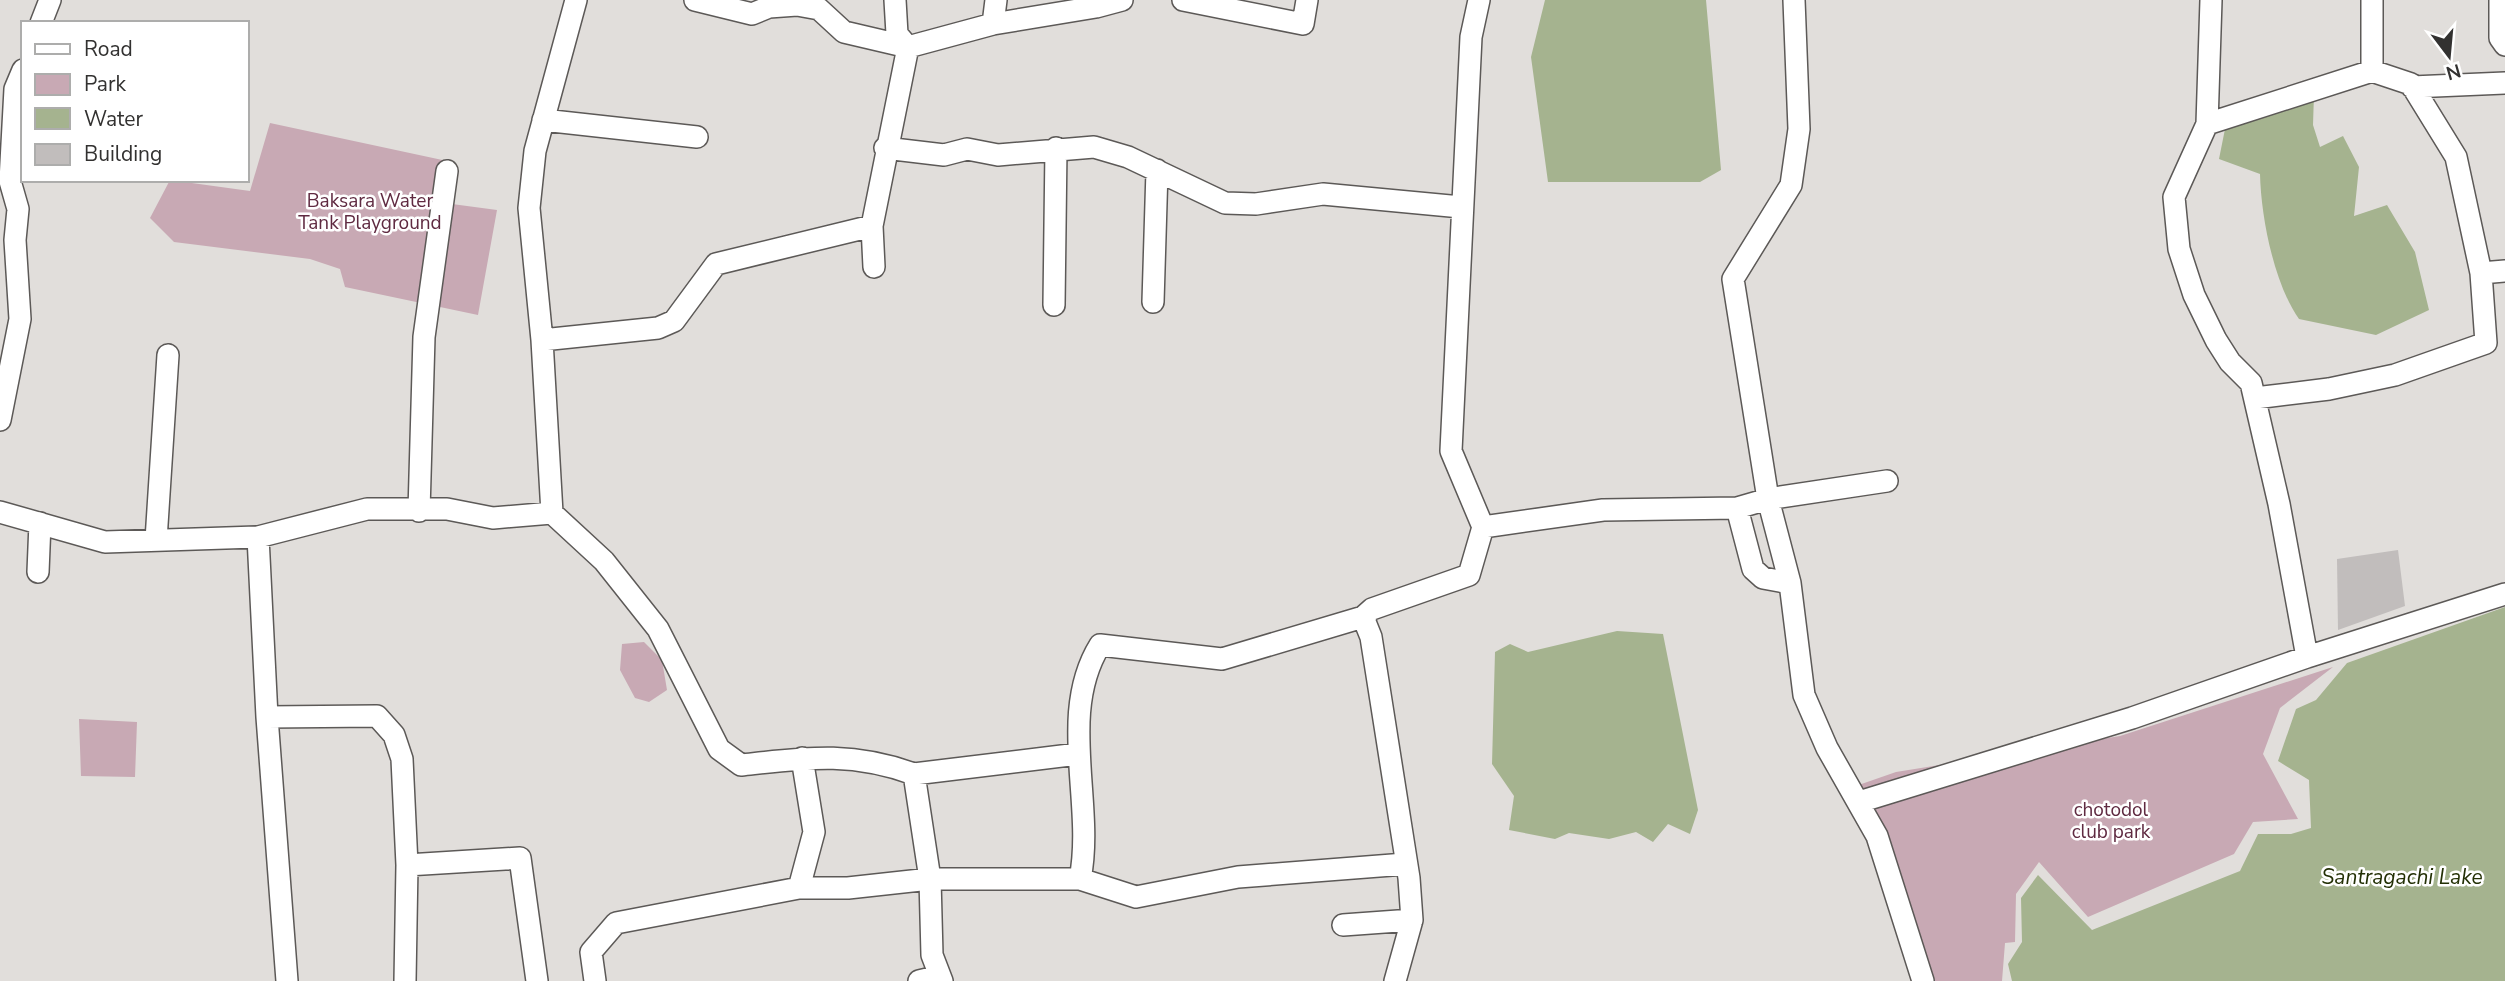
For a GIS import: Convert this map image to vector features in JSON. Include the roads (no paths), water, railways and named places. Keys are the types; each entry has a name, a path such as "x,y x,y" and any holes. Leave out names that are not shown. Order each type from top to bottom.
{"street":[{"path":"42,21 50,0"},
{"path":"576,0 535,151 529,208 542,340 552,513 604,561 658,629 719,749 741,765 840,756 886,764 914,774 1077,754"},
{"path":"695,0 752,14 769,7 797,5 819,9 844,33 908,47 993,24 1096,7 1122,0"},
{"path":"894,0 897,34 908,47"},
{"path":"993,24 996,0"},
{"path":"1183,0 1303,24 1307,0"},
{"path":"1080,879 1085,853 1077,754 1087,666 1100,645 1222,659 1363,617 1372,610 1469,575 1483,527 1451,451 1471,37 1479,0"},
{"path":"1794,0 1798,129 1791,185 1733,279 1768,499 1790,583 1804,695 1827,748 1877,836 1923,981"},
{"path":"2211,0 2207,124 2174,197 2179,249 2194,295 2216,340 2230,362 2251,383 2279,504 2307,657"},
{"path":"2371,71 2372,0"},
{"path":"2500,0 2500,38 2505,46"},
{"path":"874,267 872,226 885,148 908,47"},
{"path":"2207,124 2371,71 2412,87 2505,83"},
{"path":"0,420 20,319 15,240 18,209 10,181 15,89 21,75"},
{"path":"2255,398 2329,389 2395,375 2486,343 2481,273 2456,157 2412,87"},
{"path":"543,120 697,137"},
{"path":"885,148 944,155 967,149 999,155 1056,148 1094,147 1128,157 1226,203 1256,204 1323,194 1461,207"},
{"path":"1054,305 1056,148"},
{"path":"1153,302 1157,170"},
{"path":"419,511 424,337 447,171"},
{"path":"542,340 658,328 674,321 716,264 872,226"},
{"path":"2481,273 2505,271"},
{"path":"156,540 168,355"},
{"path":"1483,527 1603,510 1737,508 1768,499 1887,481"},
{"path":"1737,508 1753,569 1763,578 1790,583"},
{"path":"0,512 105,542 258,537 367,509 447,509 493,518 552,513"},
{"path":"38,572 40,523"},
{"path":"258,537 267,717 288,981"},
{"path":"1859,802 2132,718 2307,657 2505,594"},
{"path":"1363,617 1371,637 1412,920 1395,981"},
{"path":"267,717 377,716 394,735 402,759 407,865 405,981"},
{"path":"799,888 814,832 802,758"},
{"path":"914,774 930,879 934,979"},
{"path":"407,865 520,858 537,981"},
{"path":"595,981 591,952 616,923 799,888 848,888 930,879 1080,879 1136,897 1238,877 1405,864"},
{"path":"1343,925 1412,920"}],"water":[{"path":"1545,0 1706,0 1721,170 1700,182 1548,182 1531,57"},
{"path":"2314,94 2313,125 2320,147 2343,136 2359,167 2354,216 2387,205 2415,252 2429,310 2376,335 2299,319 2282,288 2270,249 2260,174 2219,159 2229,109"},
{"name":"Santragachi Lake","path":"2505,607 2505,981 2012,981 2008,964 2022,942 2021,898 2038,875 2092,930 2240,871 2258,834 2291,834 2311,828 2309,780 2278,761 2296,709 2316,700 2347,663"},
{"path":"1617,631 1663,634 1698,810 1690,834 1668,824 1653,842 1636,832 1609,839 1569,833 1555,839 1509,830 1514,796 1492,764 1495,652 1510,644 1528,652"}],"park label":[{"name":"Baksara Water Tank Playground","path":"370,211"},
{"name":"chotodol club park","path":"2111,820"}]}
